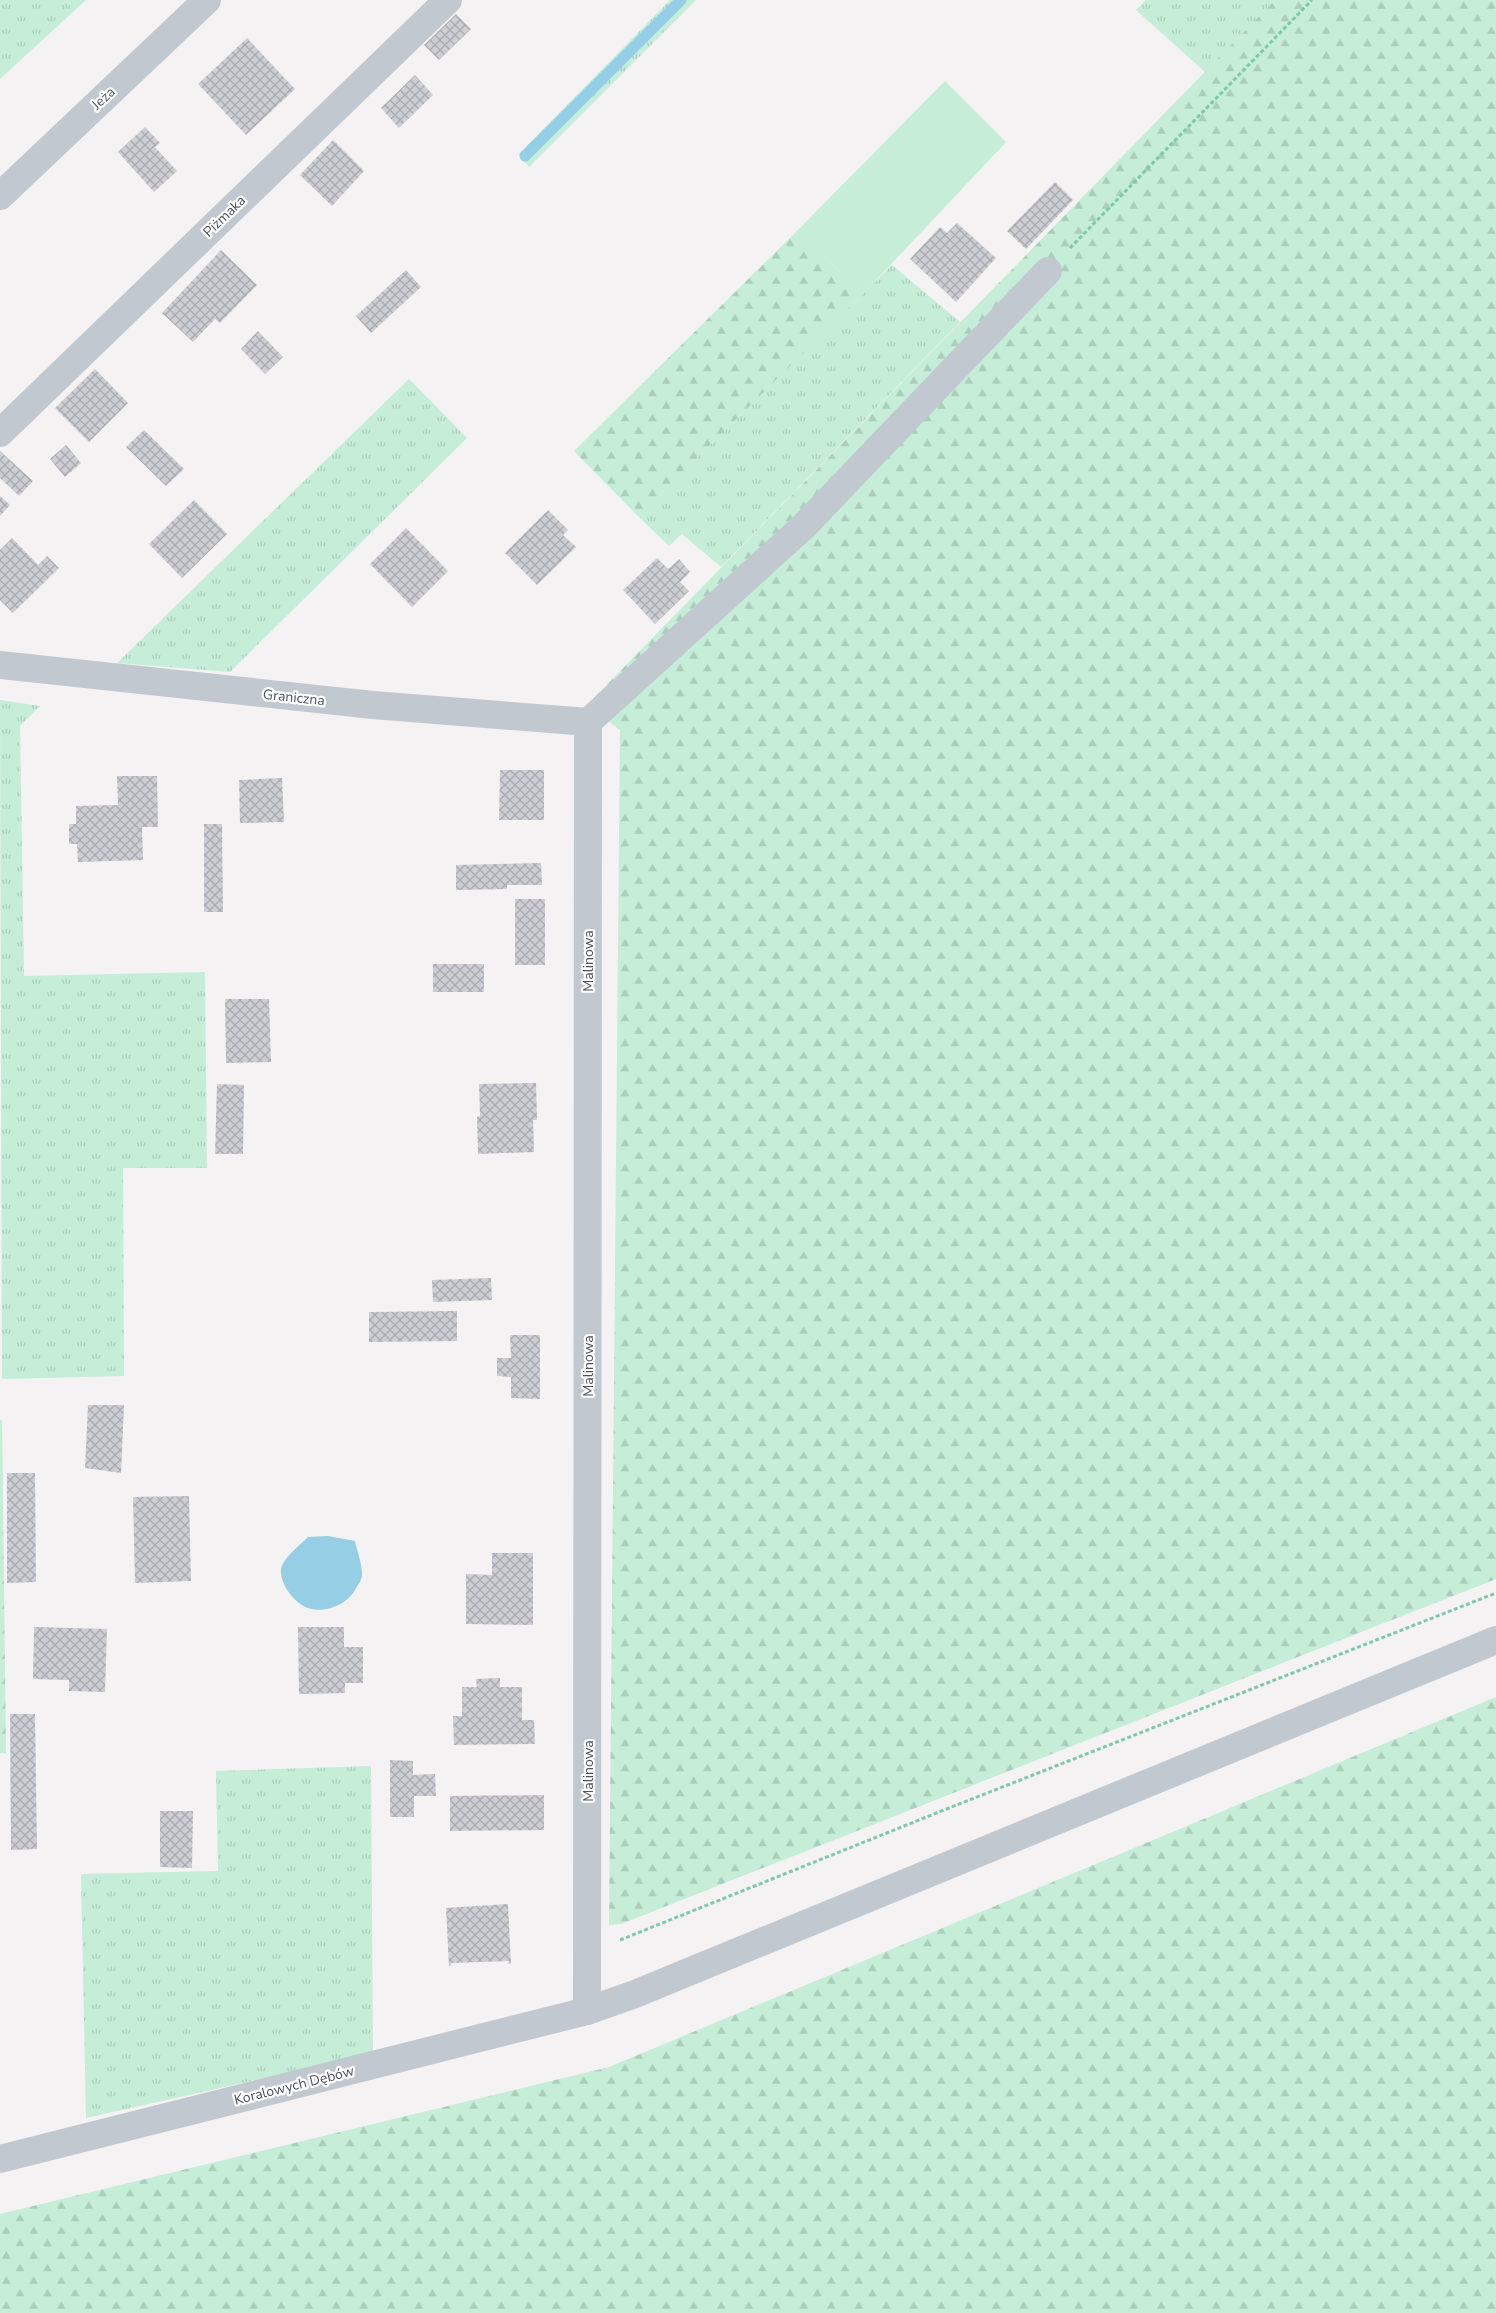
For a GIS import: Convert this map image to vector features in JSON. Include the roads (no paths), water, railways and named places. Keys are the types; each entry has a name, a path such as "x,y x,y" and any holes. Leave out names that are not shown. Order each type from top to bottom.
{"street":[{"name":"Jeża","path":"0,196 207,0"},
{"name":"Piżmaka","path":"0,433 448,0"},
{"path":"588,722 804,526 1048,271"},
{"name":"Graniczna","path":"0,666 373,705 588,722"},
{"name":"Malinowa","path":"587,2011 588,722"},
{"name":"Koralowych Dębów","path":"0,2159 587,2011 635,1994 1496,1640"}],"water":[{"path":"328,1536 355,1541 362,1574 353,1594 348,1599 329,1609 315,1610 303,1606 293,1598 285,1586 281,1569 289,1556 308,1537"}],"waterway":[{"path":"525,156 681,0"}]}
